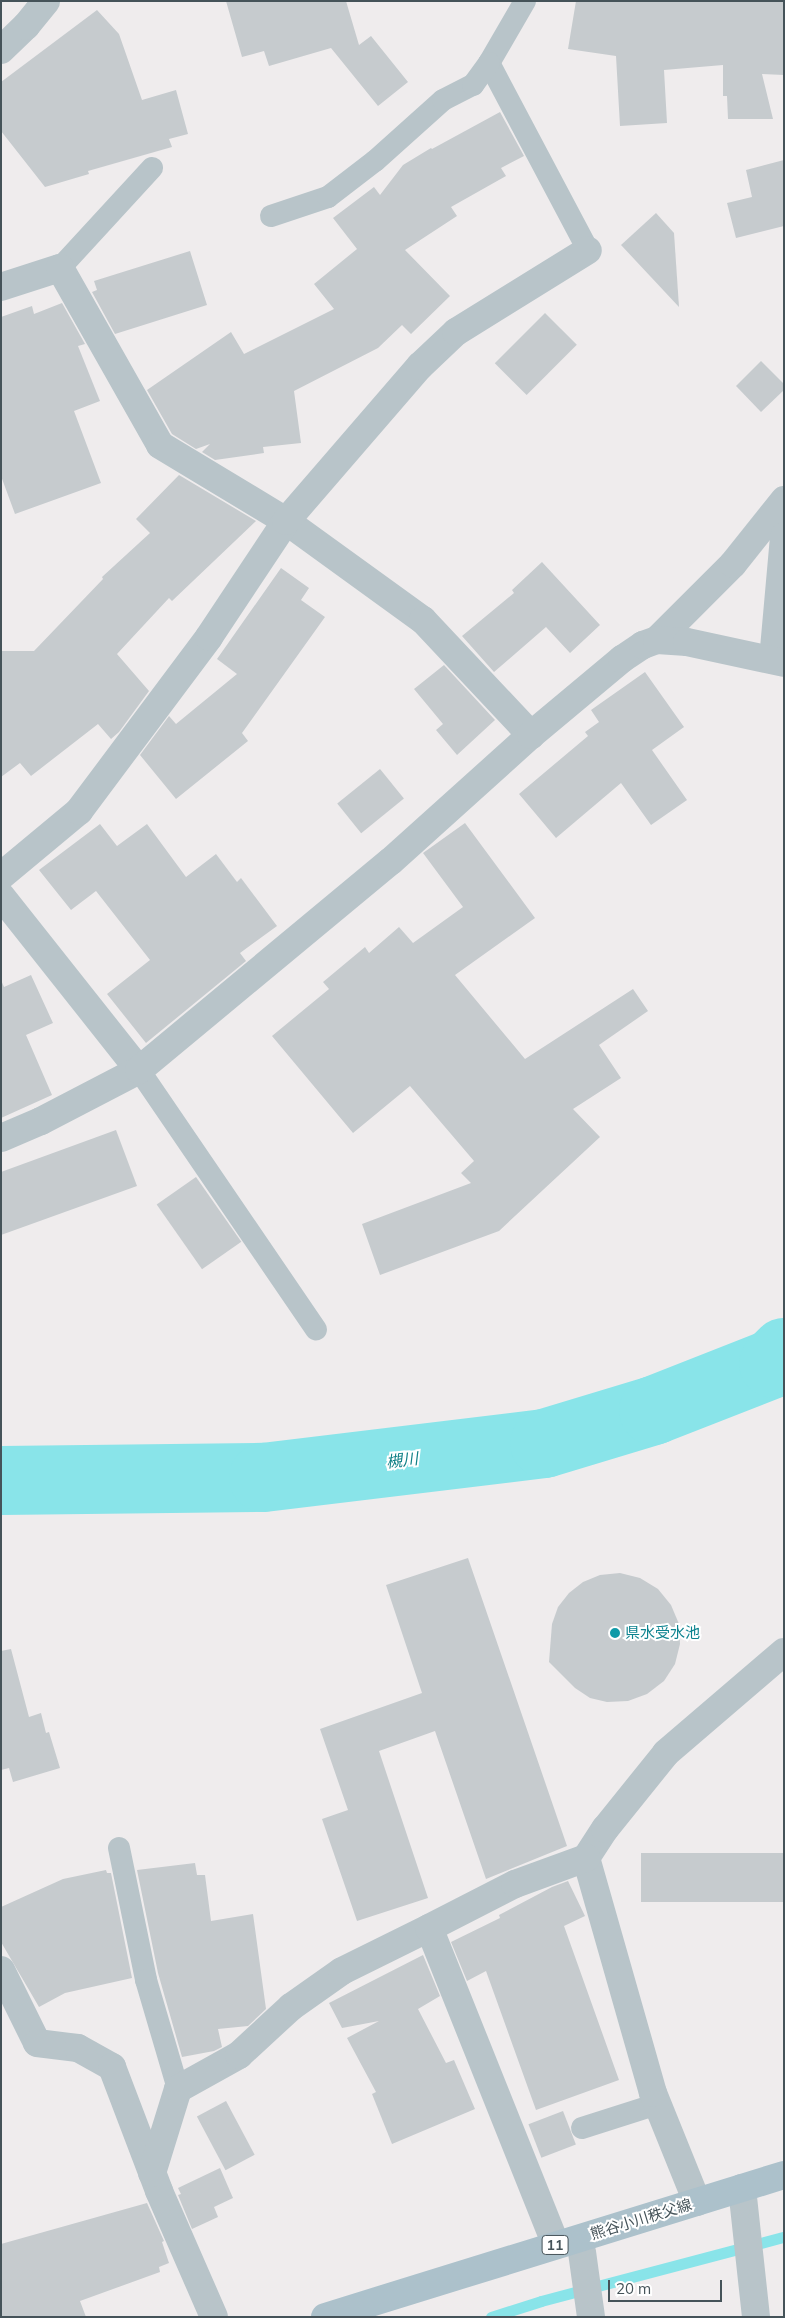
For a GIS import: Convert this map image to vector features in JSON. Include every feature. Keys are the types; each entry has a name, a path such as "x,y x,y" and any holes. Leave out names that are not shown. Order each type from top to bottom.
{"main road":[{"name":"熊谷小川秩父線","path":"326,2317 784,2175"}],"street":[{"path":"1,50 26,26 46,1"},
{"path":"1,876 79,811 209,637 286,521 420,366 456,332 588,250"},
{"path":"1,287 60,268 160,445 286,521 423,620 531,735"},
{"path":"657,640 734,564 784,500"},
{"path":"1,1138 41,1121 139,1070 384,867 531,735 622,658 643,645 657,640 687,642 778,662 784,536"},
{"path":"1,896 139,1070"},
{"path":"152,2173 178,2089 239,2055 291,2007 342,1971 515,1884 586,1858 605,1829 666,1753 784,1652"},
{"path":"586,1858 657,2104 697,2202"},
{"path":"429,1928 556,2245"},
{"path":"1,1970 37,2043 78,2048 112,2067 152,2173 214,2317"},
{"path":"742,2188 756,2317"},
{"path":"582,2252 591,2317"}],"lane":[{"path":"271,216 328,197 375,161 443,100 473,85 489,63 525,1"},
{"path":"489,63 588,250"},
{"path":"60,268 152,168"},
{"path":"139,1070 316,1329"},
{"path":"119,1848 146,1980 178,2089"},
{"path":"582,2128 657,2104"}],"building":[{"path":"226,1 346,1 359,45 371,36 408,82 378,106 331,48 269,66 264,51 242,57"},
{"path":"576,1 784,1 784,75 762,74 773,119 728,119 727,96 723,96 723,65 664,70 667,123 620,126 616,56 568,49"},
{"path":"97,10 119,34 142,100 176,90 188,134 169,139 172,147 88,171 89,174 45,187 1,131 1,82"},
{"path":"500,112 524,156 501,168 506,176 451,207 457,216 405,250 450,296 411,334 402,325 378,348 294,391 301,443 263,447 264,453 215,460 202,452 210,444 196,449 172,434 147,390 231,332 244,354 334,309 314,284 357,249 333,218 374,187 380,195 403,165"},
{"path":"784,160 784,226 736,238 727,203 752,197 746,170"},
{"path":"656,213 674,233 679,307 621,245"},
{"path":"190,251 207,305 115,334 92,292 97,290 94,281"},
{"path":"62,303 85,344 78,346 100,401 74,411 101,483 15,514 1,476 1,317 32,306 34,314"},
{"path":"545,313 577,345 527,395 495,363"},
{"path":"761,361 784,384 784,390 761,412 736,386"},
{"path":"179,475 256,521 172,601 169,598 117,654 149,691 119,732 111,739 98,724 31,776 20,763 1,777 1,651 34,651 103,579 102,577 150,533 136,519"},
{"path":"542,562 600,625 570,653 546,627 494,672 462,636 514,593 512,590"},
{"path":"281,568 309,588 301,600 325,617 242,733 248,741 176,799 140,755 169,716 176,724 237,674 217,659"},
{"path":"444,665 495,720 457,755 436,730 443,724 414,689"},
{"path":"645,672 684,727 652,750 687,800 651,825 621,783 556,838 519,794 588,736 585,732 599,722 591,710"},
{"path":"380,769 404,799 361,833 337,804"},
{"path":"465,823 535,918 455,975 525,1059 633,989 648,1011 599,1045 621,1078 573,1109 600,1137 499,1231 380,1275 362,1224 471,1183 461,1173 474,1161 410,1086 353,1133 272,1036 329,989 323,982 365,947 369,953 399,927 413,943 463,907 423,853"},
{"path":"100,824 117,846 147,824 186,877 216,854 237,882 241,878 277,926 240,953 246,961 146,1043 107,994 150,960 96,891 71,910 39,870"},
{"path":"31,975 53,1023 26,1035 52,1095 1,1118 1,980 4,987"},
{"path":"116,1130 137,1186 1,1235 1,1172"},
{"path":"196,1177 241,1242 202,1269 157,1205"},
{"path":"468,1558 567,1846 486,1879 435,1731 379,1751 428,1898 357,1921 322,1819 348,1810 320,1729 422,1693 386,1585"},
{"name":"県水受水池","path":"620,1573 640,1578 658,1589 671,1605 679,1624 680,1644 675,1664 664,1681 647,1694 628,1701 607,1702 590,1698 575,1688 549,1662 552,1624 558,1607 569,1593 583,1582 600,1575"},
{"path":"11,1649 29,1717 41,1713 46,1733 49,1732 60,1768 13,1782 9,1768 1,1770 1,1651"},
{"path":"641,1853 784,1853 784,1902 641,1902"},
{"path":"195,1863 197,1875 205,1875 211,1921 253,1914 266,2009 248,2026 218,2029 222,2047 214,2051 182,2057 158,1973 137,1870"},
{"path":"106,1870 107,1873 111,1873 132,1978 65,1993 39,2007 1,1942 1,1907 63,1879"},
{"path":"568,1881 585,1916 564,1926 619,2080 536,2110 486,1971 467,1981 451,1942 500,1918 499,1915 552,1887"},
{"path":"423,1955 440,1996 418,2009 446,2063 454,2060 475,2109 392,2144 372,2094 376,2092 347,2038 379,2021 342,2028 329,2003"},
{"path":"226,2101 255,2155 226,2170 197,2116"},
{"path":"563,2111 576,2145 541,2158 528,2124"},
{"path":"220,2168 233,2198 214,2207 218,2217 192,2229 178,2195 181,2194 178,2188"},
{"path":"147,2203 164,2241 162,2242 169,2263 159,2267 160,2272 80,2301 86,2317 1,2317 1,2244"}],"waterway":[{"name":"槻川","path":"1,1480 263,1477 544,1443 653,1410 773,1363 784,1352"},
{"path":"491,2317 541,2301 784,2237"}],"place":[{"name":"県水受水池","path":"615,1633"}]}
